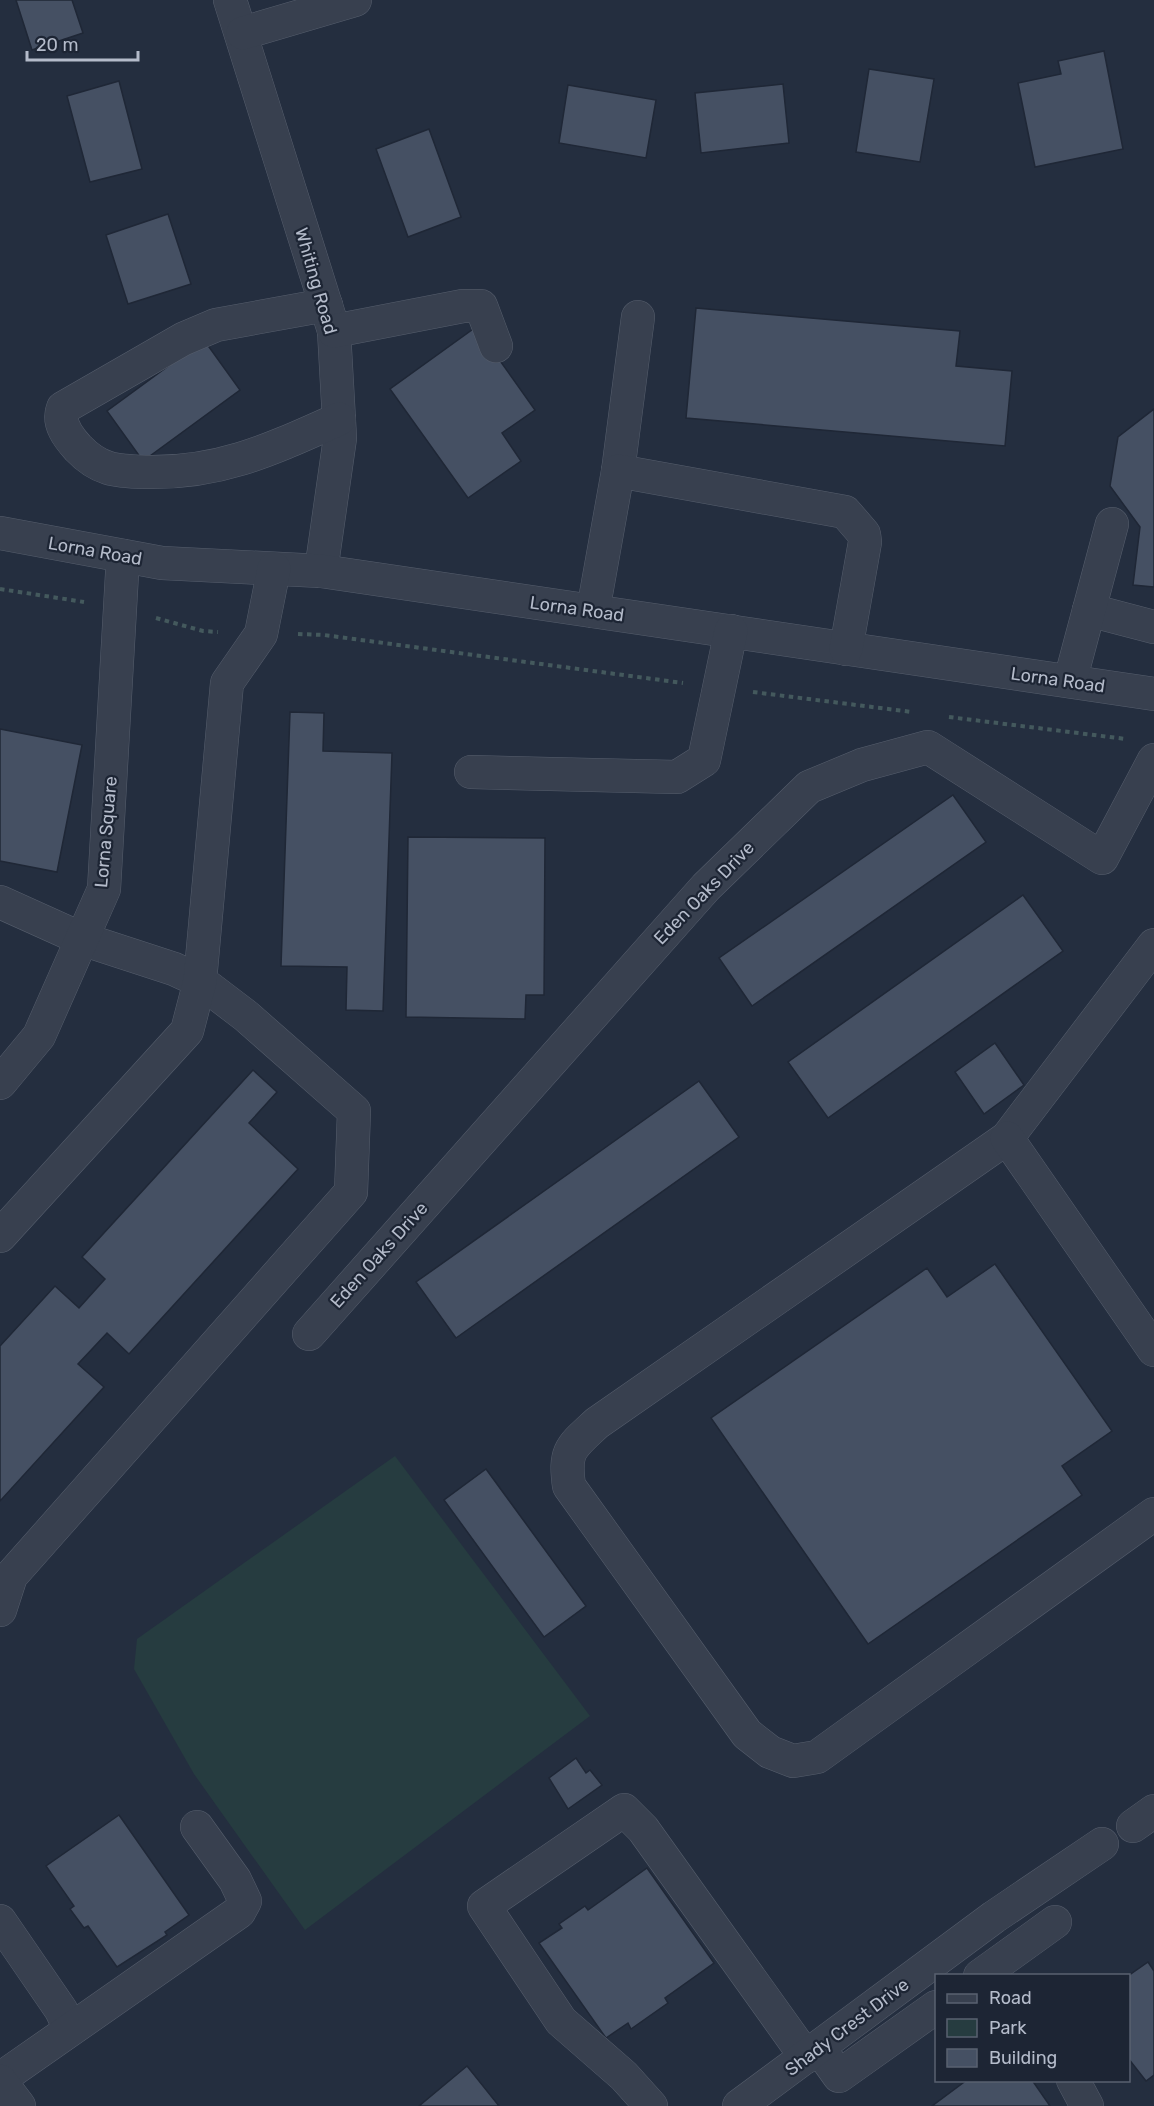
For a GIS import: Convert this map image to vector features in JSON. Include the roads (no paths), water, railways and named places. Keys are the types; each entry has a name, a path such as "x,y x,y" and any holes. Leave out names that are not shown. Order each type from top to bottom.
{"street":[{"name":"Whiting Road","path":"230,0 243,33 260,101 330,318 340,438 321,571"},
{"path":"243,33 355,0"},
{"path":"339,419 272,449 208,469 180,473 118,471 93,463 75,445 62,425 60,416 63,408 70,403 183,339 216,325 481,306 496,346"},
{"path":"593,611 618,471 638,317"},
{"path":"618,471 844,512 864,534 865,542 846,649"},
{"path":"1070,681 1112,524"},
{"name":"Lorna Road","path":"0,533 162,562 321,571 1154,694"},
{"name":"Lorna Square","path":"0,1083 39,1036 104,889 123,555"},
{"path":"0,1236 187,1031 200,981 227,683 261,634 274,569"},
{"path":"1089,610 1154,627"},
{"path":"471,772 677,777 704,760 731,631"},
{"name":"Eden Oaks Drive","path":"309,1334 706,886 809,787 862,765 928,747 1102,858 1142,750"},
{"path":"0,902 82,939 174,969 200,981 246,1016 354,1111 351,1192 11,1576 0,1610"},
{"path":"1154,945 1007,1138 597,1423 576,1443 566,1462 569,1486 747,1734 770,1752 793,1761 817,1757 1154,1514"},
{"path":"1007,1138 1154,1350"},
{"path":"651,2106 624,2076 561,2021 484,1906 624,1810 643,1829 813,2053 840,2076 935,2008"},
{"path":"19,2106 0,2080 239,1912 245,1900 235,1880 197,1827"},
{"name":"Shady Crest Drive","path":"739,2106 776,2096 813,2053 994,1917 1102,1844"},
{"path":"0,1922 61,2010 70,2029"},
{"path":"983,1974 1055,1922"},
{"path":"1074,2082 1088,2106"}]}
